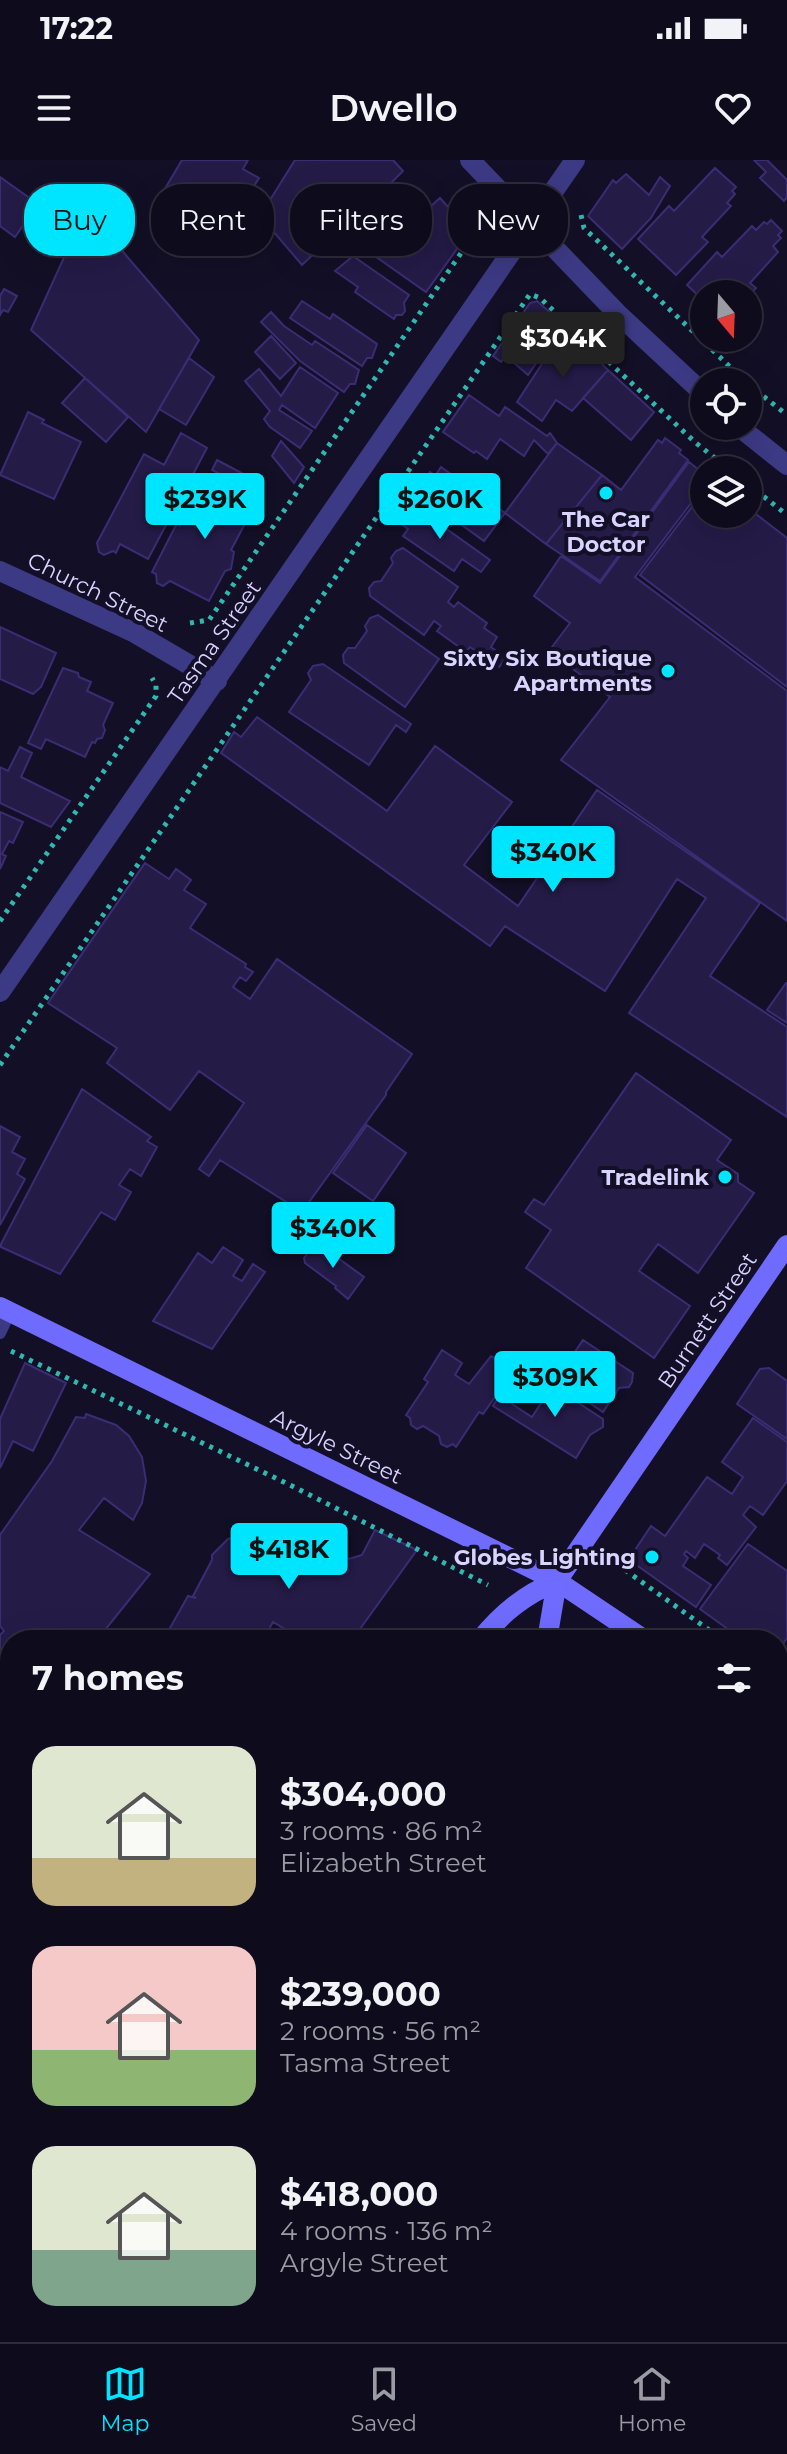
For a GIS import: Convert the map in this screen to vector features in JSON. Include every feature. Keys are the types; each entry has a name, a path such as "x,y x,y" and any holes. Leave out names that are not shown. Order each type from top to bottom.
{"main road":[{"name":"Burnett Street","path":"549,1630 557,1581 787,1245"},
{"name":"Argyle Street","path":"5,1310 557,1581 630,1630"},
{"name":"Burnett Street","path":"488,1630 516,1602 557,1581"}],"street":[{"path":"470,160 492,184"},
{"name":"Tasma Street","path":"559,184 575,160"},
{"name":"Tasma Street","path":"0,992 510,256"},
{"path":"561,256 690,381"},
{"path":"756,440 787,465"},
{"name":"Church Street","path":"0,571 135,633 217,681"}],"lane":[{"path":"0,1333 5,1310"}],"path":[{"path":"581,215 584,228 731,368"},
{"path":"190,623 209,620 459,256"},
{"path":"0,1065 530,294 540,298 712,456"},
{"path":"762,395 787,415"},
{"path":"762,495 787,515"},
{"path":"0,921 156,696 152,678"},
{"path":"0,1346 290,1485 488,1585"},
{"path":"625,1570 709,1630"}],"building":[{"path":"182,160 248,160 243,169 259,178 255,184 168,184"},
{"path":"295,160 393,160 403,171 390,184 290,184 290,251 274,232 274,194"},
{"path":"754,160 767,160 787,180 787,197 784,201 760,178 766,172"},
{"path":"715,168 736,187 732,191 735,194 727,203 731,206 702,237 708,242 676,275 638,239 669,206 674,211"},
{"path":"626,174 649,195 660,177 670,186 651,218 622,249 588,216 613,180 616,183"},
{"path":"0,177 24,194 24,224 15,237 0,226"},
{"path":"440,198 448,207 448,256 452,256 426,292 375,256 432,256 432,205"},
{"path":"771,220 782,231 778,235 781,238 773,246 778,252 753,280 692,280 717,252 722,257 752,226 756,230 764,222 767,224"},
{"path":"65,256 127,256 199,340 146,432 31,330"},
{"path":"294,256 311,256 302,265"},
{"path":"353,256 409,295 404,303 405,311 394,319 355,292 358,287 335,271"},
{"path":"4,289 17,296 8,312 3,310 0,315 0,296"},
{"path":"302,301 330,319 333,314 377,344 372,358 367,358 362,366 290,318"},
{"path":"537,301 563,324 528,375 506,356 501,362 493,356 530,303"},
{"path":"271,312 284,326 312,345 315,341 359,370 355,384 350,384 344,392 300,361 261,322"},
{"path":"573,335 608,370 572,411 556,400 542,421 517,402 549,353 556,357"},
{"path":"271,336 296,363 280,379 255,352"},
{"path":"189,358 214,377 186,425 159,409"},
{"path":"300,367 338,393 315,428 282,405 279,410 312,431 300,448 270,427 264,419 270,411 245,381 259,369 281,396"},
{"path":"608,370 654,412 631,440 583,398"},
{"path":"85,378 128,417 106,442 62,403"},
{"path":"469,395 499,416 505,407 547,436 550,433 557,443 548,454 534,440 524,456 500,439 487,459 476,451 474,453 443,432"},
{"path":"28,412 44,420 42,423 81,442 54,499 0,475"},
{"path":"181,433 207,448 148,559 120,544 116,553 113,551 104,555 99,552 97,543 144,454 164,465"},
{"path":"665,438 688,460 600,581 546,544 602,475 621,490 658,440 662,443"},
{"path":"281,441 304,467 294,483 272,456"},
{"path":"557,443 602,475 546,544 505,513"},
{"path":"217,460 249,477 244,486 212,470"},
{"name":"Sixty Six Boutique Apartments","path":"689,462 690,504 635,577 787,691 787,921 561,760 610,697 549,651 570,623 534,596 561,556 600,583"},
{"path":"441,467 505,513 484,541 416,492 430,472 435,476"},
{"path":"223,483 257,501 231,550 234,552 231,569 225,571 209,601 170,581 163,586 157,583 156,574 152,572 177,523 180,525 203,486 217,493"},
{"path":"413,505 490,560 481,572 462,559 454,571 403,536 408,529 400,523 403,520 400,514"},
{"path":"690,509 690,528 762,528 762,519 787,538 787,687 640,575"},
{"path":"403,548 458,587 448,602 454,607 458,602 487,623 484,628 497,637 491,647 506,658 499,667 470,647 466,652 437,631 441,626 434,621 424,635 370,596 369,588 374,582 381,581 393,563 391,558"},
{"path":"378,615 439,659 405,707 344,663 343,655 348,648 355,648 367,631 365,626 370,618"},
{"path":"0,627 56,653 41,687 33,694 0,679"},
{"path":"323,664 411,724 406,732 396,725 369,765 289,712 311,680 308,673 313,666"},
{"path":"63,668 91,682 87,691 113,703 103,725 102,738 92,742 85,757 46,739 41,749 28,743"},
{"path":"257,717 387,811 435,746 512,802 464,865 518,906 597,790 760,903 710,976 787,1027 787,1117 629,1013 706,898 677,879 605,991 505,926 490,946 221,753 234,732 241,737"},
{"path":"20,747 32,753 21,777 70,801 51,827 0,803 0,767 8,771"},
{"path":"0,812 23,822 13,843 9,841 2,854 6,856 0,869"},
{"path":"145,863 169,879 176,869 191,880 184,890 206,904 190,928 246,964 245,967 253,972 246,981 240,977 233,987 250,999 277,959 412,1054 302,1212 220,1160 209,1176 199,1169 244,1103 199,1071 170,1110 107,1063 117,1048 48,1003"},
{"path":"787,983 787,1023 767,1010"},
{"path":"636,1073 731,1140 717,1160 738,1174 738,1182 754,1193 698,1273 658,1244 639,1271 690,1306 654,1358 526,1268 551,1230 525,1212 534,1199 544,1205"},
{"path":"82,1089 151,1137 147,1141 157,1147 141,1176 130,1169 119,1185 131,1192 115,1220 101,1212 60,1274 1,1247 1,1244"},
{"path":"367,1125 406,1153 373,1201 333,1173"},
{"path":"0,1126 20,1137 12,1152 25,1159 17,1174 25,1179 0,1225"},
{"path":"316,1242 364,1277 348,1299 305,1263 304,1258"},
{"path":"223,1247 243,1260 233,1276 242,1281 253,1264 265,1272 212,1349 153,1321 198,1253 212,1263"},
{"path":"583,1340 633,1373 629,1387 619,1388 603,1412 536,1367 542,1358 562,1371"},
{"path":"442,1350 462,1363 455,1375 469,1384 491,1356 514,1370 483,1414 479,1412 456,1447 441,1444 439,1436 423,1426 417,1429 406,1415 428,1382 424,1379"},
{"path":"25,1363 66,1383 33,1451 13,1441 0,1468 0,1419"},
{"path":"769,1368 787,1381 787,1439 737,1404 760,1369"},
{"path":"505,1385 519,1394 512,1404 532,1417 552,1386 603,1419 603,1427 590,1435 576,1458 493,1406"},
{"path":"86,1414 116,1425 129,1436 142,1457 146,1481 142,1503 133,1520 104,1498 79,1530 150,1574 105,1630 3,1630 0,1626 0,1535 52,1461 76,1417 85,1418"},
{"path":"753,1418 787,1442 787,1481 763,1515 750,1506 743,1515 756,1527 727,1565 718,1558 720,1555 704,1544 695,1558 686,1551 684,1554 688,1558 683,1566 711,1585 696,1607 632,1562 631,1556 651,1526 665,1536 707,1477 732,1494 743,1477 722,1462"},
{"path":"375,1530 417,1550 359,1630 286,1630 273,1622 269,1630 169,1630 188,1596 196,1598 193,1596 212,1555 228,1539 254,1535 303,1557 310,1540 349,1559 362,1555"},
{"path":"748,1544 787,1571 787,1630 729,1630 700,1609"}],"place":[{"name":"The Car Doctor","path":"606,493"},
{"name":"Sixty Six Boutique Apartments","path":"668,671"},
{"name":"Tradelink","path":"725,1177"},
{"name":"Globes Lighting","path":"652,1557"}]}
